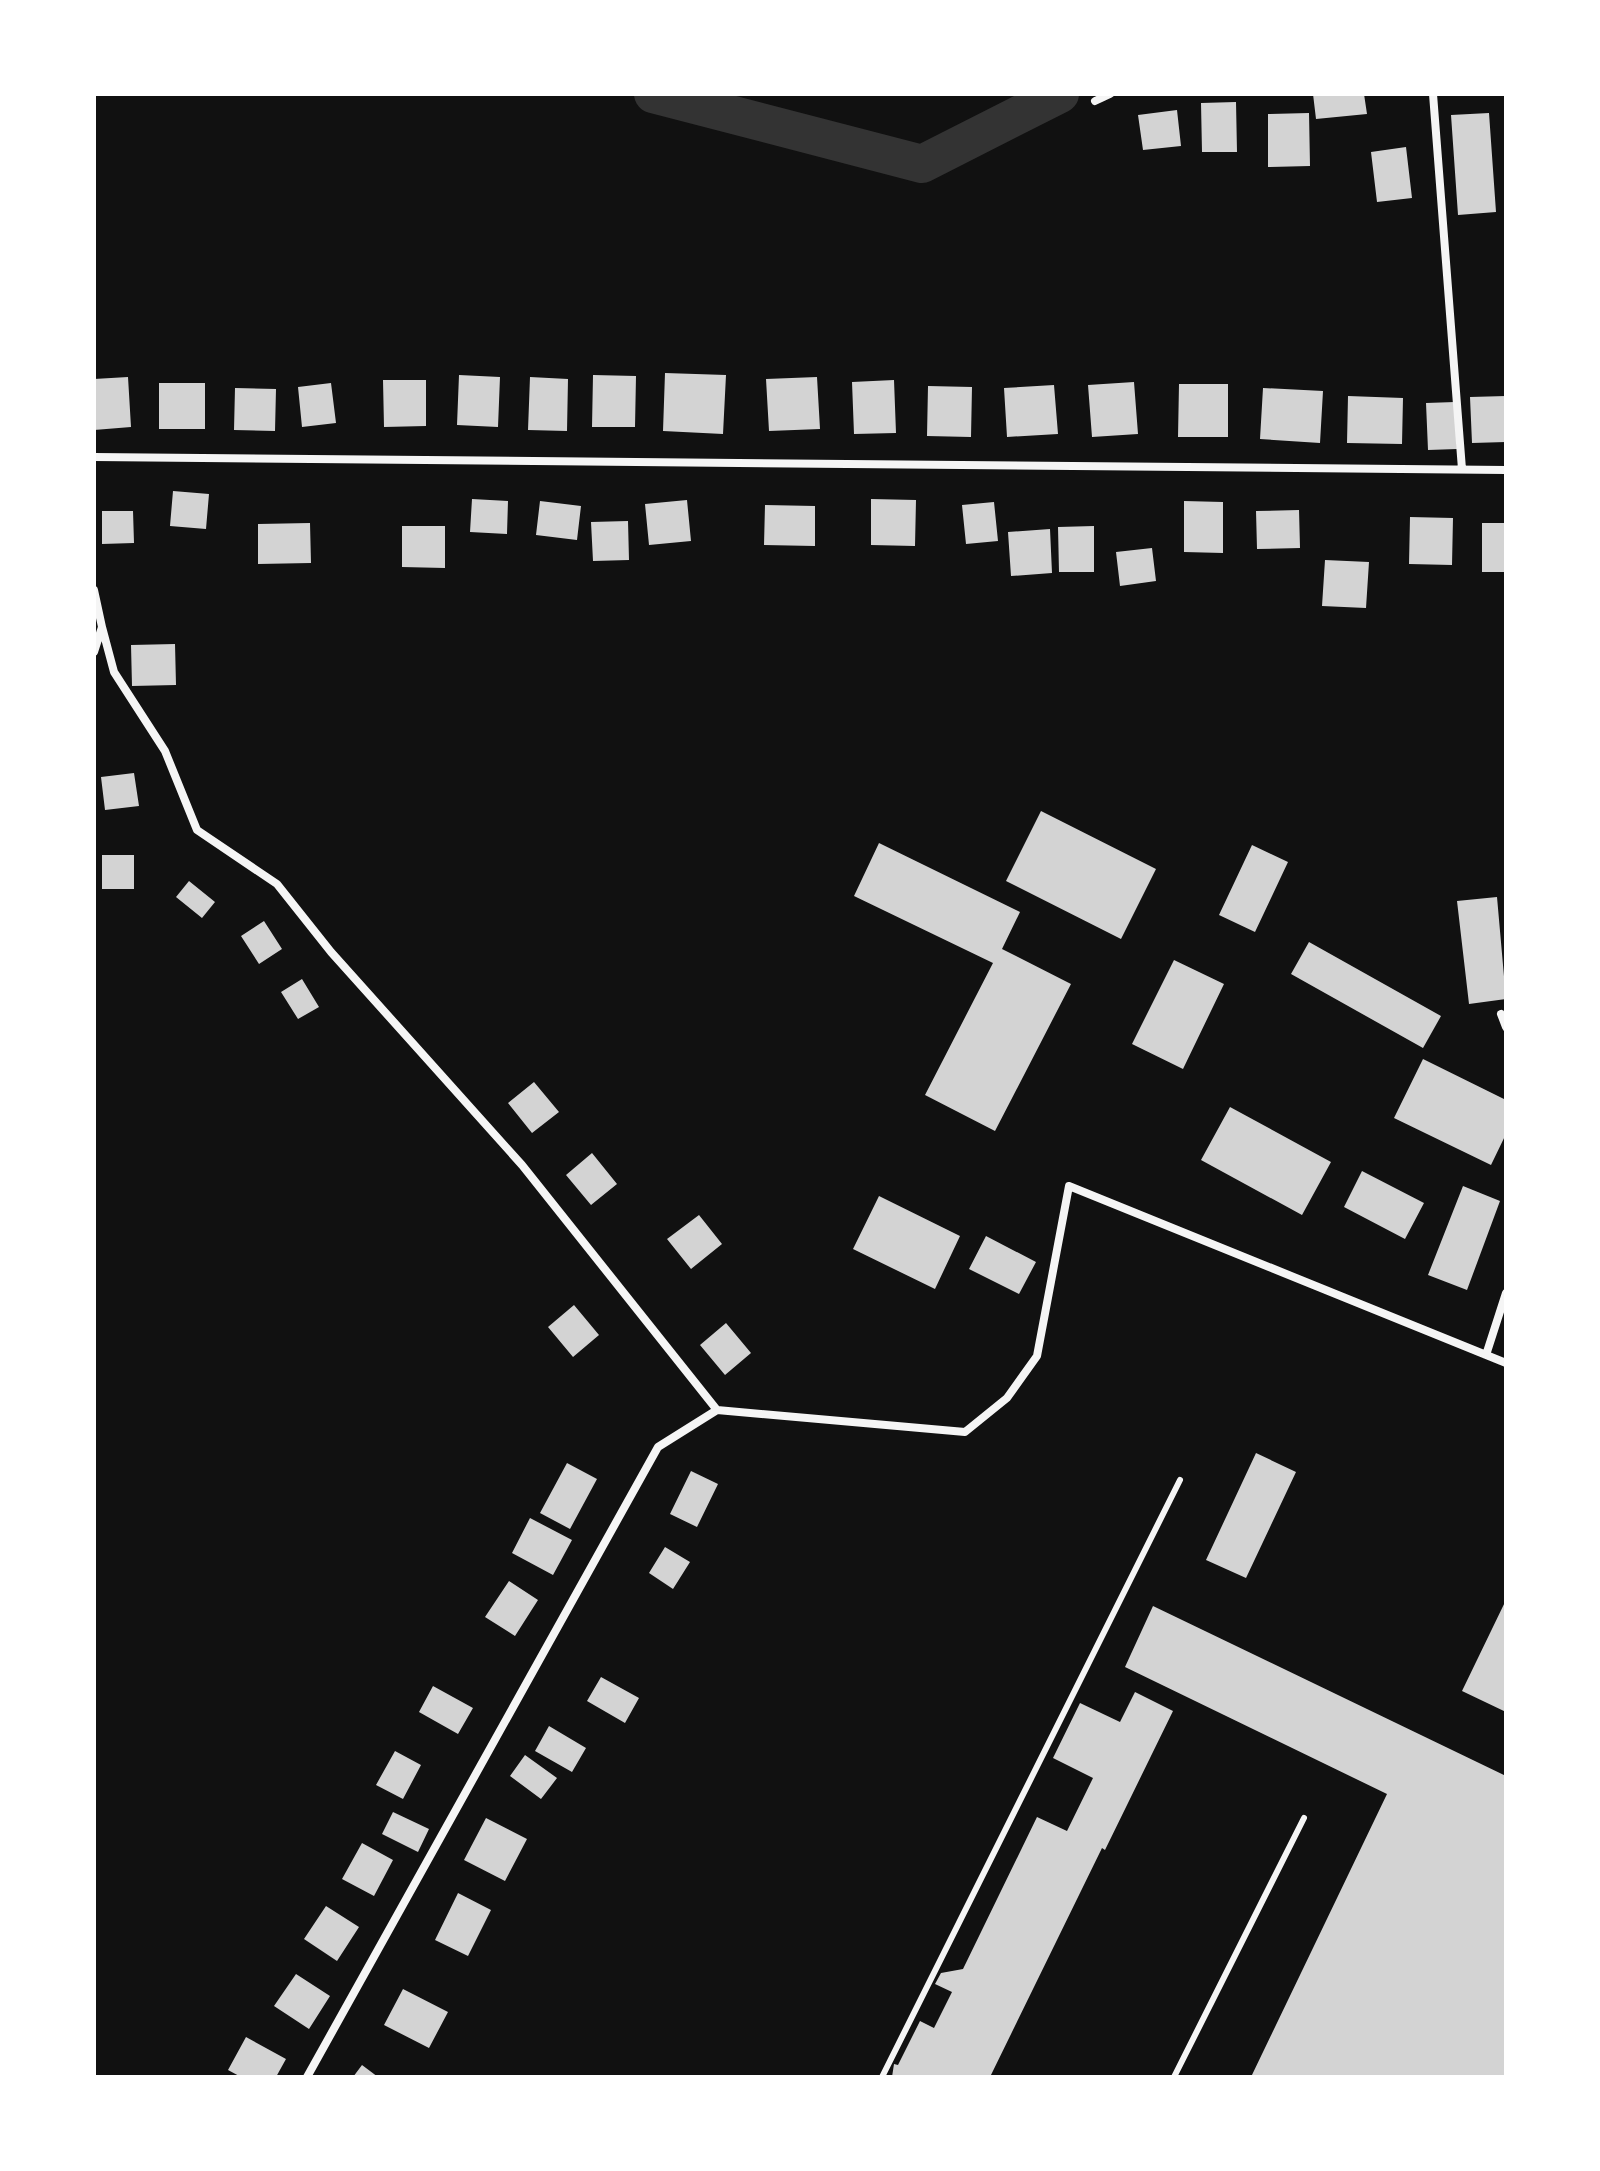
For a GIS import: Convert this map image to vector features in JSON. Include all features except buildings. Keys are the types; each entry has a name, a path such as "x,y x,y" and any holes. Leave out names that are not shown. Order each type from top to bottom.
{"street":[{"path":"1095,101 1110,94"},
{"path":"1433,94 1462,469"},
{"path":"94,457 1506,470"},
{"path":"94,590 114,672 165,751 197,830 277,884 331,952 522,1165 717,1410"},
{"path":"94,652 102,627"},
{"path":"1501,1014 1506,1027"},
{"path":"307,2077 658,1447 717,1410 965,1432 1007,1398 1037,1356 1069,1186 1506,1363"},
{"path":"1486,1355 1506,1293"}],"lane":[{"path":"882,2077 1180,1480"},
{"path":"1174,2077 1304,1818"}],"waterway":[{"path":"653,94 922,164 1060,94"}]}
